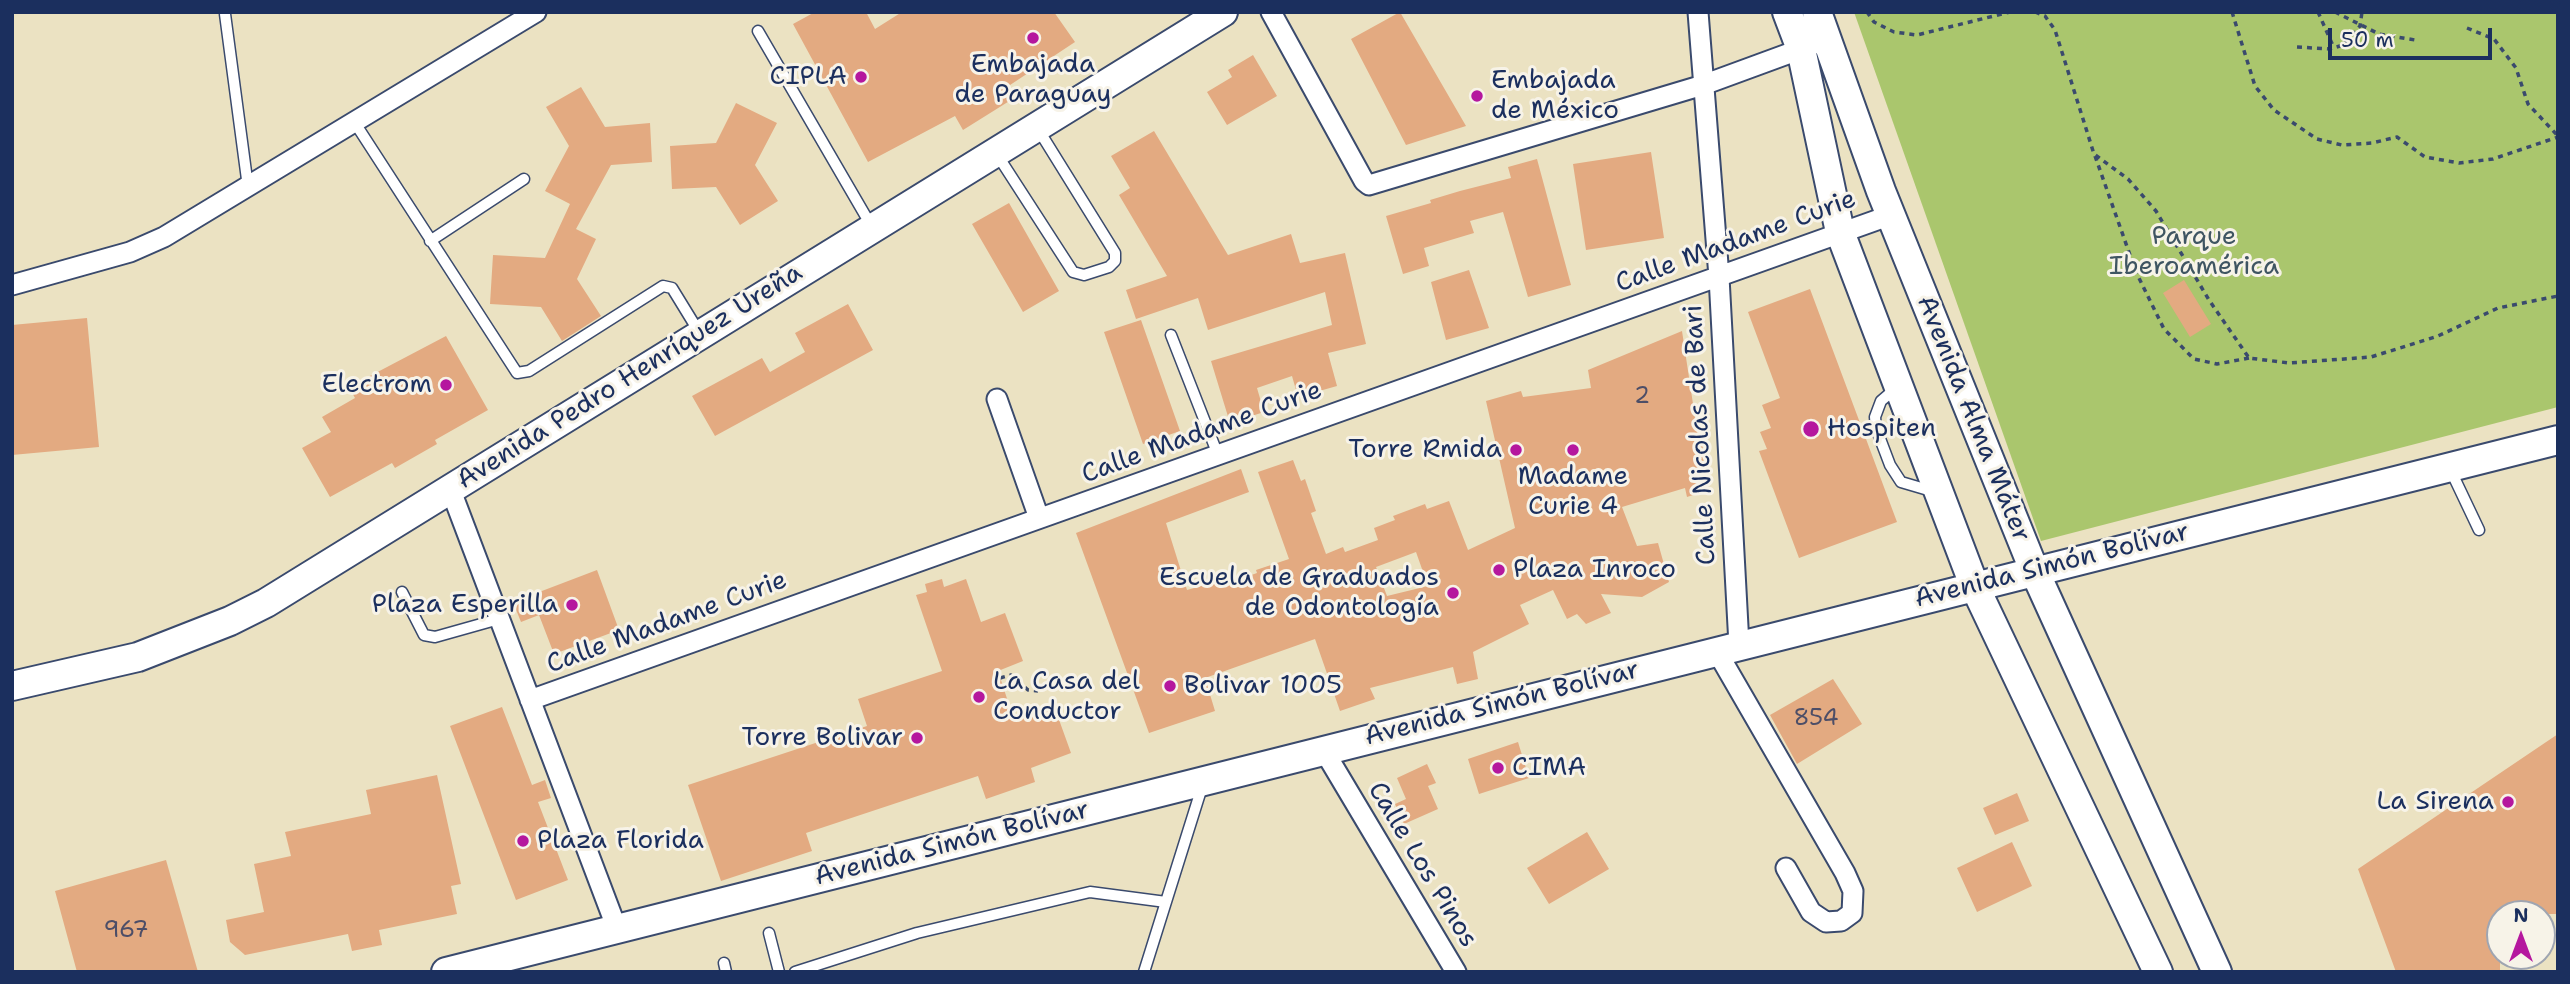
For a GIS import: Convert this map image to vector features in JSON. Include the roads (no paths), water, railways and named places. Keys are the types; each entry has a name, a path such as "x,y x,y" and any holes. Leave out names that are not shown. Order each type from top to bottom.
{"main road":[{"name":"Avenida Pedro Henríquez Ureña","path":"12,686 138,657 230,621 266,603 1223,12"},
{"name":"Avenida Alma Máter","path":"1787,12 1814,45 1891,215 2034,570 2217,972"},
{"name":"Avenida Alma Máter","path":"1817,12 1814,45 1840,232 1974,585 2158,972"},
{"name":"Avenida Simón Bolívar","path":"446,972 2558,440"}],"street":[{"path":"12,285 130,252 175,231 536,12"},
{"path":"1271,12 1369,186 1703,85 1814,45"},
{"name":"Calle Nicolas de Bari","path":"1698,12 1719,276 1727,648 1853,891 1855,903 1852,913 1842,921 1826,922 1811,912 1786,868"},
{"name":"Calle Madame Curie","path":"530,700 1891,215"},
{"path":"997,399 1039,518"},
{"path":"450,488 617,929"},
{"name":"Calle Los Pinos","path":"1323,749 1456,972"}],"lane":[{"path":"225,14 248,188"},
{"path":"758,31 872,228"},
{"path":"355,123 517,373 530,371 663,286 672,288 700,334"},
{"path":"996,152 1073,272 1084,275 1109,267 1115,261 1115,253 1037,127"},
{"path":"430,241 524,179"},
{"path":"1171,335 1218,455"},
{"path":"2449,467 2479,530"},
{"path":"402,592 424,635 435,637 499,619"},
{"path":"1144,972 1204,779"},
{"path":"795,972 917,933 1090,892 1166,902"},
{"path":"769,933 779,972"}],"place":[{"name":"Embajada de Paraguay","path":"1033,38"},
{"name":"CIPLA","path":"861,77"},
{"name":"Embajada de México","path":"1477,96"},
{"name":"Electrom","path":"446,385"},
{"name":"Hospiten","path":"1811,429"},
{"name":"Torre Rmida","path":"1516,450"},
{"name":"Madame Curie 4","path":"1573,450"},
{"name":"Plaza Inroco","path":"1499,570"},
{"name":"Escuela de Graduados de Odontología","path":"1453,593"},
{"name":"Plaza Esperilla","path":"572,605"},
{"name":"Bolivar 1005","path":"1170,686"},
{"name":"La Casa del Conductor","path":"979,697"},
{"name":"Torre Bolivar","path":"917,738"},
{"name":"CIMA","path":"1498,768"},
{"name":"La Sirena","path":"2508,802"},
{"name":"Plaza Florida","path":"523,841"}],"park label":[{"name":"Parque Iberoamérica","path":"2194,252"}]}
